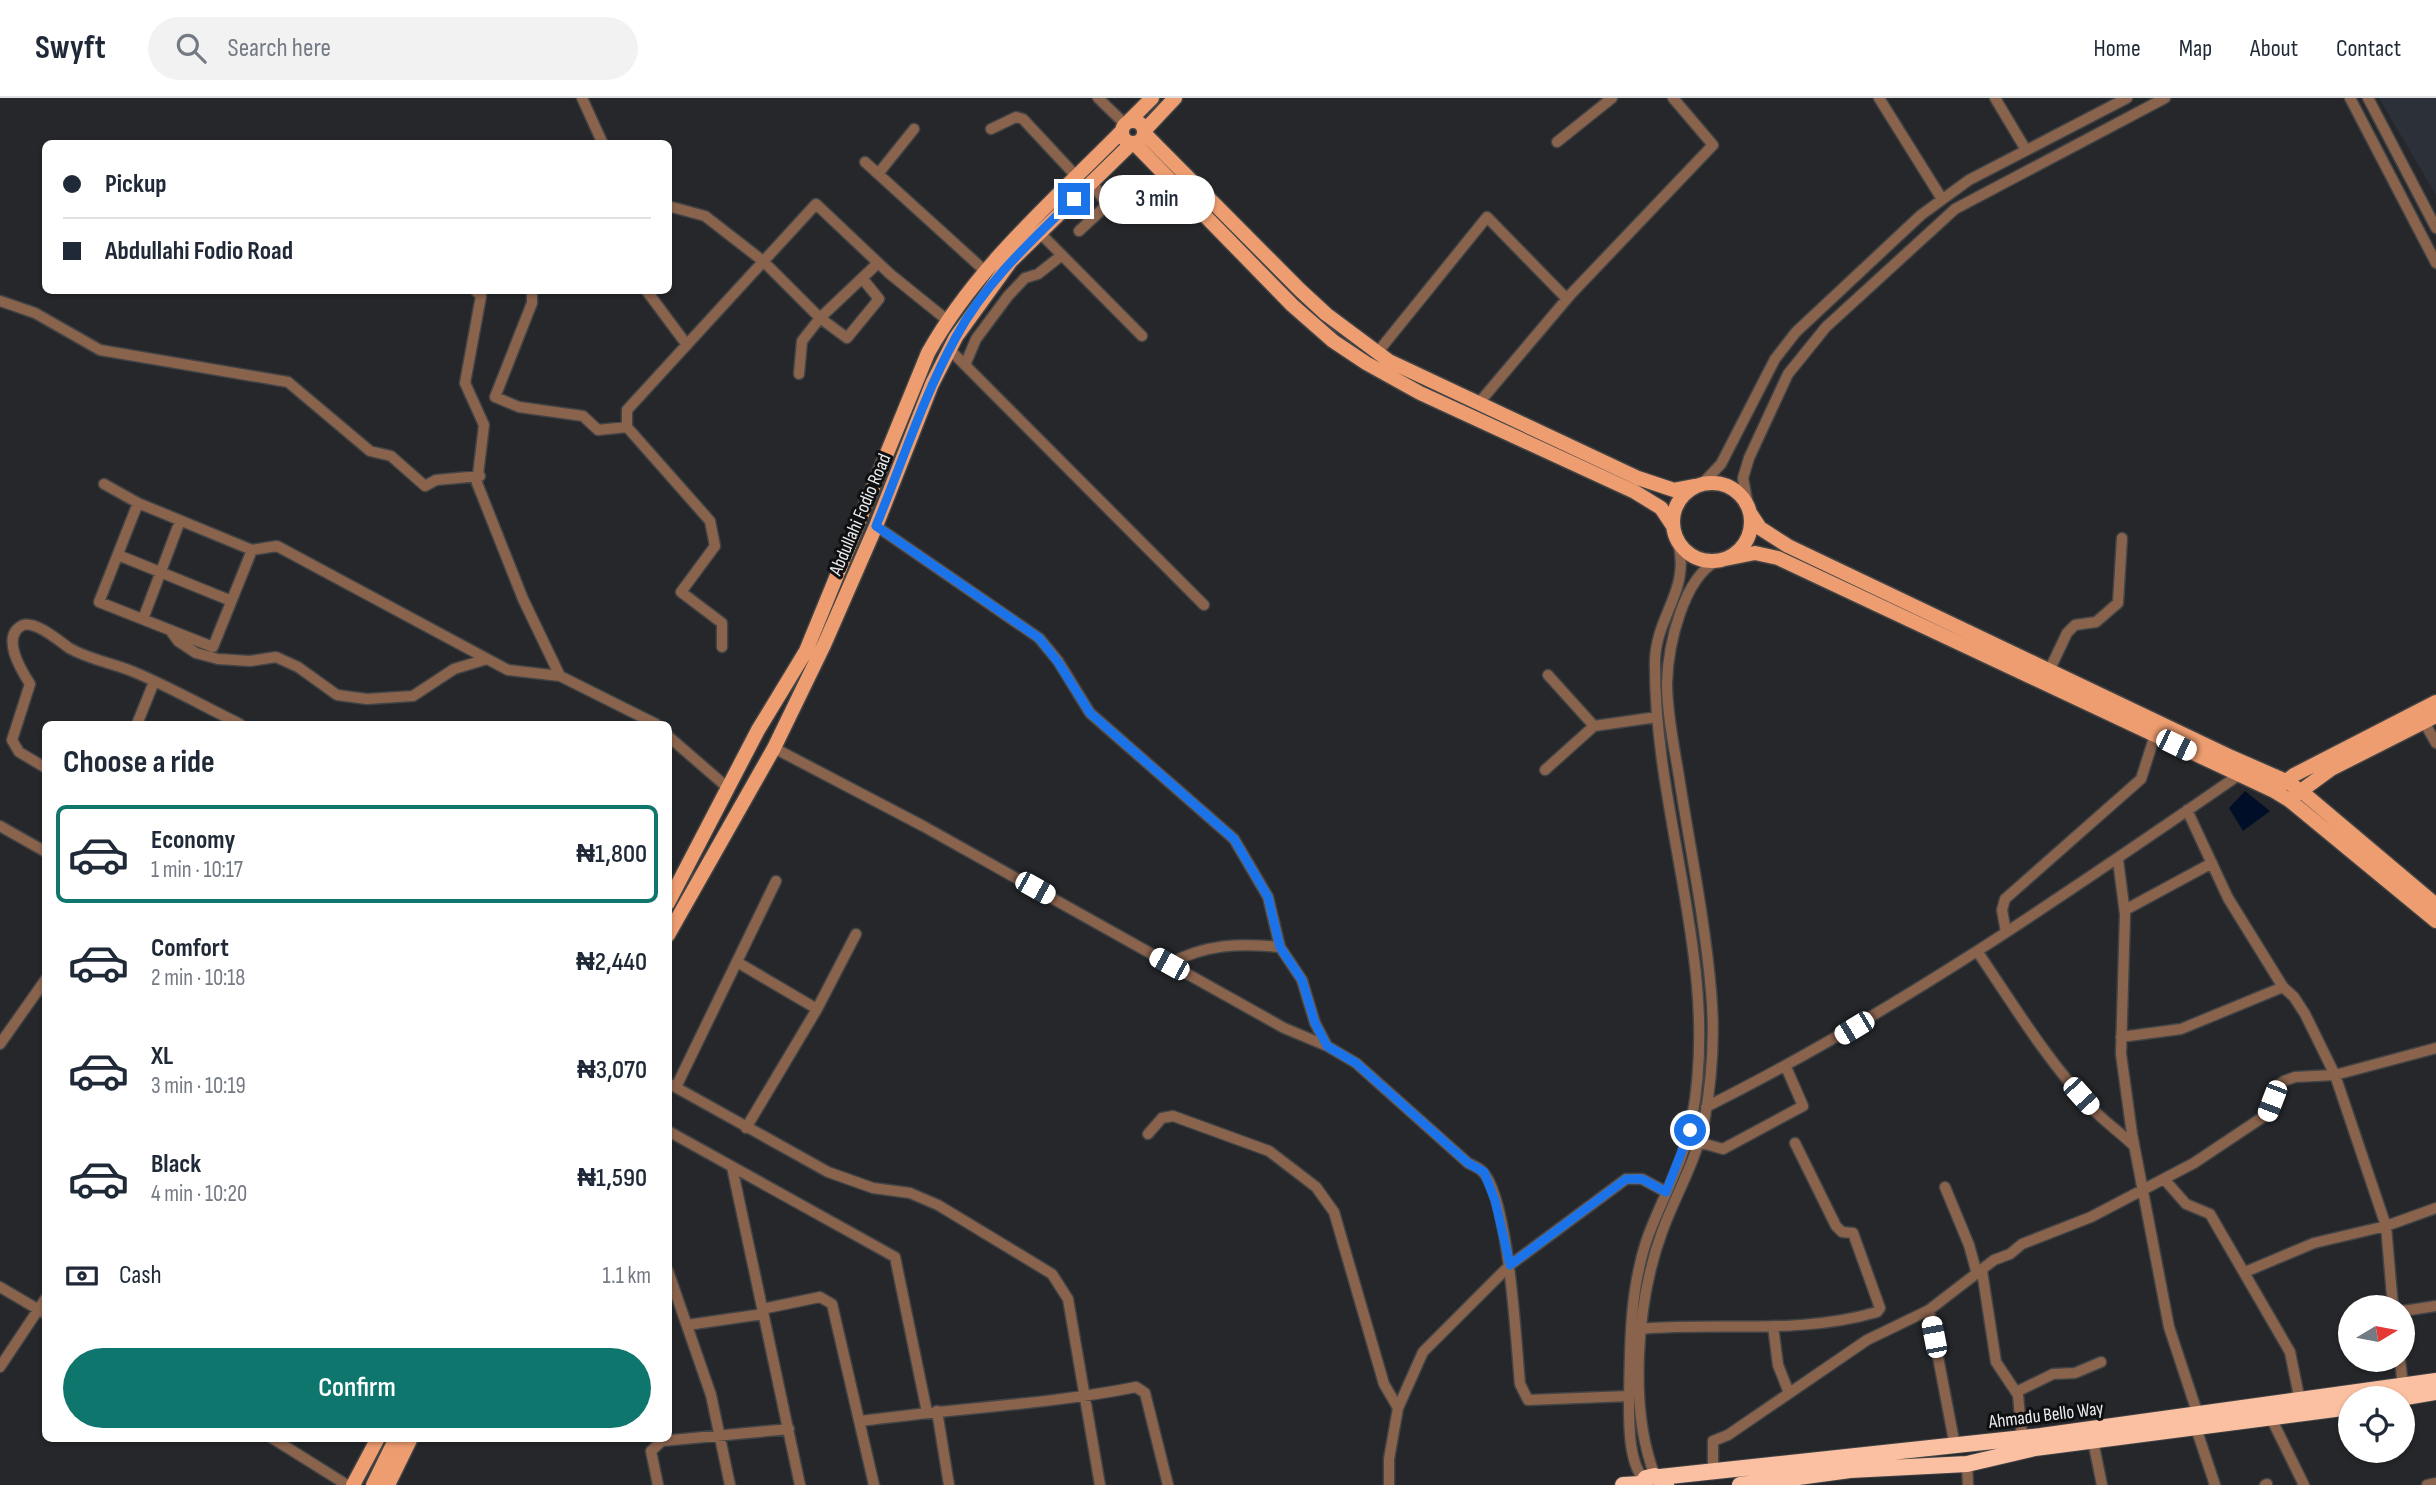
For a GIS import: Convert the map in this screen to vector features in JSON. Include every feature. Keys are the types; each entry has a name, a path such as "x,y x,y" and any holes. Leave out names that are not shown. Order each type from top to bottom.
{"highway":[{"name":"Ahmadu Bello Way","path":"2415,1388 2436,1381"},
{"name":"Ahmadu Bello Way","path":"2415,1392 2436,1392"},
{"name":"Ahmadu Bello Way","path":"1740,1485 1850,1471 1967,1464 2035,1448 2093,1441 2300,1401 2338,1398"},
{"name":"Ahmadu Bello Way","path":"1623,1485 2022,1438 2197,1421 2271,1418 2338,1409"}],"main road":[{"name":"Abdullahi Fodio Road","path":"672,895 728,788 806,651 928,353 947,320 985,271 1152,98"},
{"name":"Abdullahi Fodio Road","path":"672,928 774,748 876,526 932,384 982,297 1011,261 1139,138 1175,98"},
{"path":"1139,138 1125,141 1125,125 1138,122 1139,138 1292,305 1333,341 1366,363 1420,393 1635,492 1661,508 1673,526 1678,542 1695,557 1721,560 1755,553 1779,558 2239,775 2274,791 2295,795 2436,905"},
{"path":"1139,138 1300,290 1377,353 1424,379 1654,484 1674,491 1699,485 1730,486 1760,528 1788,546 2286,781 2295,795 2436,920"},
{"path":"1673,526 1678,503 1699,485"},
{"path":"1721,560 1744,546 1749,536 1749,510"},
{"path":"2274,791 2286,781 2436,702"},
{"path":"2295,795 2331,769 2430,719"},
{"path":"353,1485 375,1442"},
{"path":"373,1485 395,1442"},
{"path":"388,1485 409,1442"}],"street":[{"path":"582,98 601,140"},
{"path":"1098,98 1125,125"},
{"path":"1557,142 1612,98"},
{"path":"1478,404 1567,299 1713,145 1673,98"},
{"path":"1879,98 1942,199"},
{"path":"1995,98 2026,150"},
{"path":"1699,485 1721,464 1775,359 1796,332 1942,199 1969,180 2127,98"},
{"path":"1749,510 1743,478 1749,458 1788,374 1826,327 1955,209 2165,98"},
{"path":"2350,98 2436,263"},
{"path":"2368,98 2436,228"},
{"path":"991,129 1016,117 1023,119 1077,177"},
{"path":"878,174 914,129"},
{"path":"865,162 985,271"},
{"path":"1079,231 1107,205 1092,183"},
{"path":"722,647 722,623 681,592 715,547 710,521 627,427 627,410 816,204 878,263 947,320"},
{"path":"672,207 705,216 763,261 820,318 847,338 878,299 862,278"},
{"path":"1377,353 1487,217 1567,299"},
{"path":"1040,233 1142,336"},
{"path":"965,365 976,339 1008,296 1025,278 1038,274 1062,255"},
{"path":"799,374 802,341 820,318 878,263"},
{"path":"479,294 481,296 465,383 484,425 480,476 477,483 518,586 560,676"},
{"path":"532,294 532,303 495,397 519,407 583,415 598,430 627,427"},
{"path":"649,294 687,345"},
{"path":"0,301 35,313 100,350 288,382 370,451 391,456 425,486 436,480 480,476"},
{"path":"950,350 1204,605"},
{"path":"104,484 138,503 252,550 277,546 487,659 522,674 547,673 560,676 650,721"},
{"path":"138,503 99,602 213,647 229,600 252,550"},
{"path":"143,619 180,521"},
{"path":"876,526 1039,638 1058,662 1090,713 1234,839 1268,897 1280,947 1302,980 1315,1023 1327,1046"},
{"path":"2049,671 2067,634 2075,625 2096,622 2118,603 2122,538"},
{"path":"1651,1481 1635,1464 1629,1396 1633,1298 1646,1241 1692,1120 1699,1071 1701,1015 1695,953 1657,718 1655,658 1666,614 1682,577 1678,542"},
{"path":"118,555 229,600"},
{"path":"1651,1481 1642,1411 1642,1329 1655,1253 1698,1142 1706,1107 1712,1043 1711,988 1669,716 1667,681 1673,636 1694,583 1700,571 1721,560"},
{"path":"42,766 19,752 12,740 30,684 12,653 9,642 13,632 22,625 32,625 82,655 134,672 222,721"},
{"path":"170,630 177,641 196,653 218,659 250,662 276,657 298,667 337,695 367,699 413,696 454,669 487,659"},
{"path":"1548,675 1594,726"},
{"path":"138,721 154,682"},
{"path":"1545,770 1594,726 1657,718"},
{"path":"2430,719 2436,743"},
{"path":"2006,932 2002,911 2005,899 2141,779 2155,735"},
{"path":"672,739 728,788"},
{"path":"774,748 923,826 1284,1028 1327,1046 1356,1063 1468,1163 1484,1172 1495,1200 1510,1265 1523,1396 1528,1400 1629,1396"},
{"path":"1706,1107 1873,1017 2118,860 2239,775"},
{"path":"2187,810 2228,898 2283,987 2294,997 2305,1014 2335,1075 2386,1226 2392,1295"},
{"path":"0,826 42,850"},
{"path":"2118,860 2125,910 2121,1037 2134,1146 2169,1327 2215,1485"},
{"path":"2125,910 2212,863"},
{"path":"776,881 672,1085 746,1128 855,1183 924,1198 1052,1274 1068,1299 1100,1485"},
{"path":"746,1128 817,1009 856,934"},
{"path":"1169,964 1192,951 1235,943 1280,947"},
{"path":"1977,951 2064,1076 2092,1109 2134,1146"},
{"path":"737,962 817,1009"},
{"path":"0,1044 42,985"},
{"path":"2121,1037 2181,1029 2283,987"},
{"path":"1713,1474 1713,1441 1724,1437 1867,1340 1929,1310 2022,1244 2084,1220 2194,1163 2266,1115 2277,1086 2284,1081 2295,1077 2335,1075 2436,1048"},
{"path":"1698,1142 1723,1149 1803,1106 1786,1066"},
{"path":"1147,1134 1162,1118 1173,1116 1269,1151 1305,1175 1316,1186 1334,1212 1384,1384 1398,1408"},
{"path":"672,1132 895,1257 949,1485"},
{"path":"1642,1329 1681,1326 1795,1328 1843,1322 1877,1312 1880,1308 1853,1233 1842,1232 1836,1226 1795,1143"},
{"path":"733,1167 800,1485"},
{"path":"1389,1485 1398,1408 1423,1352 1510,1265 1626,1179 1642,1179 1666,1192"},
{"path":"2164,1179 2186,1204 2210,1214 2290,1352 2300,1401"},
{"path":"1945,1187 1979,1272 1996,1362 2021,1403 2022,1438"},
{"path":"2245,1272 2314,1242 2386,1226 2436,1208"},
{"path":"672,1282 711,1395 730,1485"},
{"path":"0,1287 41,1312 0,1367"},
{"path":"687,1325 763,1312 820,1297 832,1304 874,1485"},
{"path":"2415,1309 2436,1306"},
{"path":"1929,1310 1955,1446"},
{"path":"1773,1326 1778,1365 1789,1393"},
{"path":"2016,1392 2053,1374 2075,1373 2101,1362"},
{"path":"861,1421 932,1411 1085,1397 1136,1387 1145,1393 1168,1485"},
{"path":"2271,1418 2304,1485"},
{"path":"672,1440 789,1429"},
{"path":"2093,1441 2102,1485"},
{"path":"278,1442 347,1485"},
{"path":"658,1485 651,1451 660,1442"},
{"path":"1967,1464 1968,1485"},
{"path":"2427,1485 2436,1483"}],"shaded area":[{"path":"2379,98 2436,98 2436,195"}],"water":[{"path":"2245,791 2270,811 2243,831 2229,808"}],"route":[{"path":"1074,199 1011,261 982,297 956,337 932,384 876,526 1039,638 1058,662 1090,713 1234,839 1268,897 1280,947 1302,980 1315,1023 1327,1046 1356,1063 1468,1163 1484,1172 1495,1200 1510,1265 1626,1179 1642,1179 1666,1192 1690,1130"}]}
